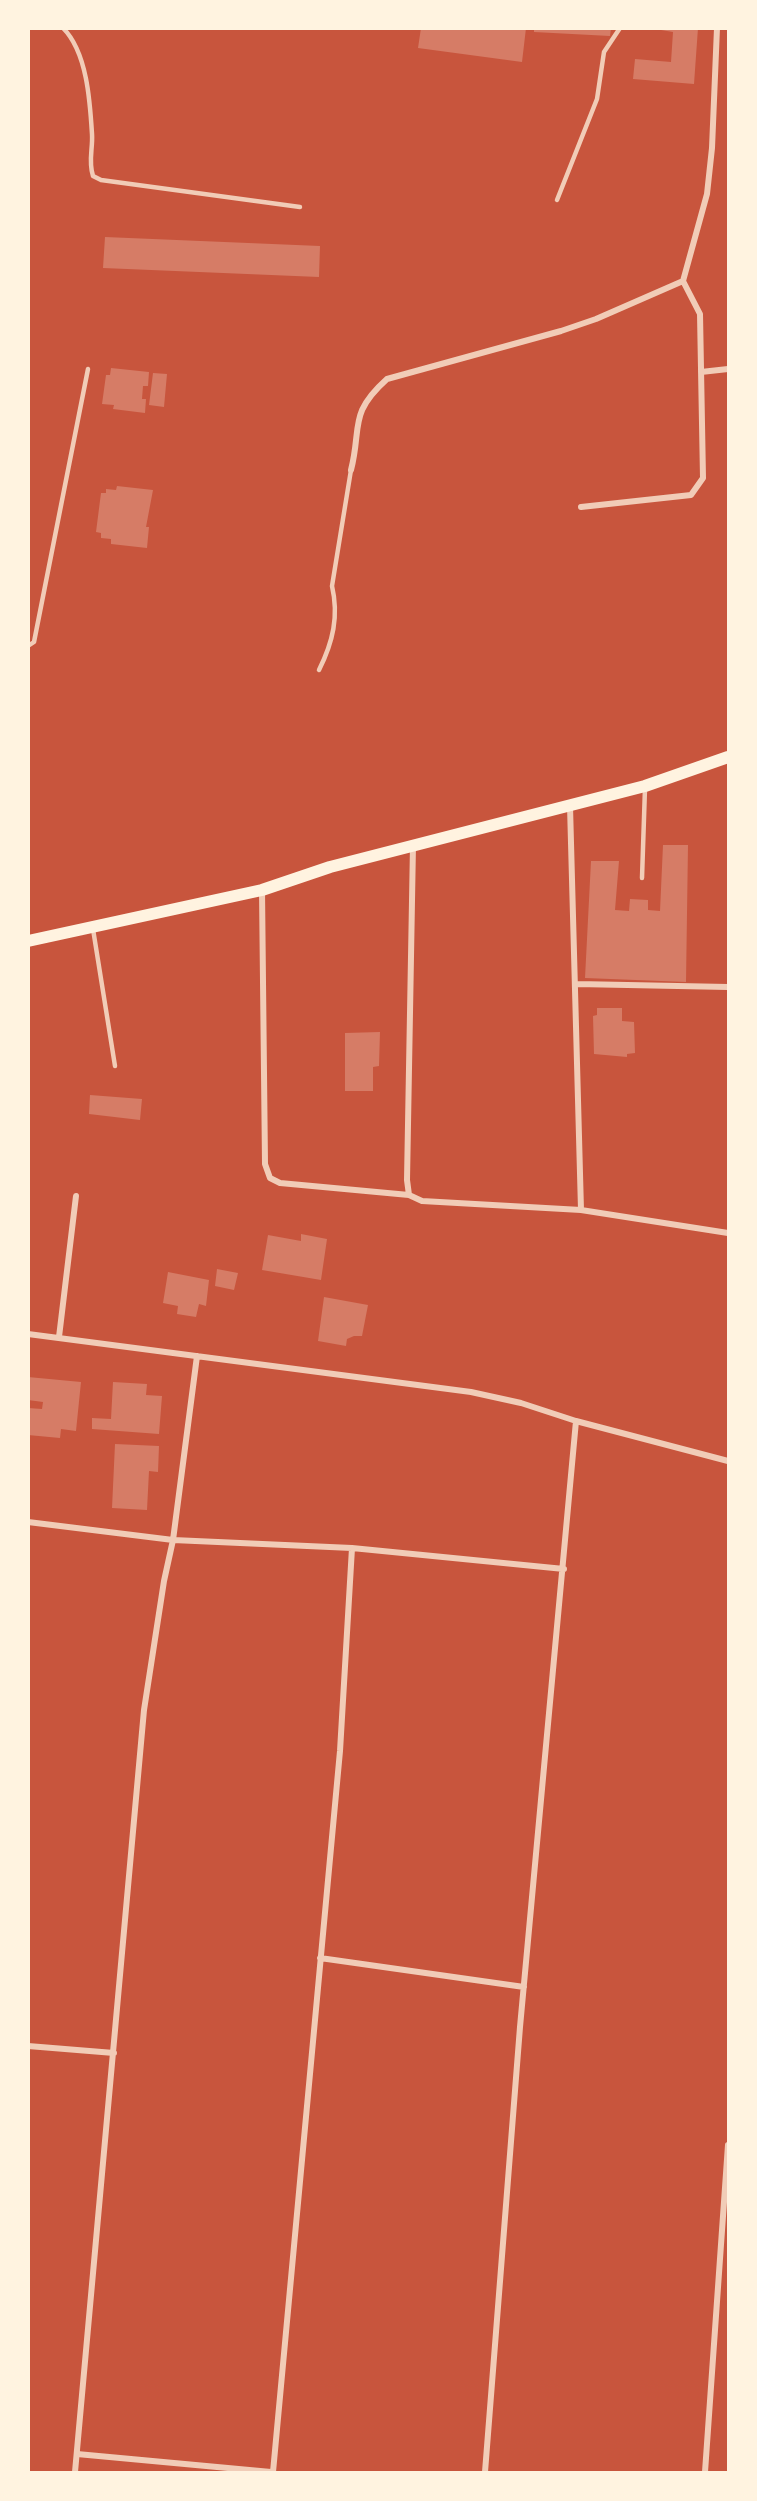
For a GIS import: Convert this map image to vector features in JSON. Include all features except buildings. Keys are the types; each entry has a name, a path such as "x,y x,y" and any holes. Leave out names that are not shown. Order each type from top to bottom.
{"main road":[{"path":"28,941 93,929 262,890 330,867 645,786 729,757"}],"street":[{"path":"582,507 691,495 703,478 700,314 684,282 707,194 712,148 717,28"},
{"path":"351,470 355,454 357,421 374,390 387,379 561,331 596,319 684,282"},
{"path":"701,372 729,369"},
{"path":"570,807 577,984 581,1209"},
{"path":"409,1195 407,1180 413,845"},
{"path":"262,890 265,1164 270,1178 280,1184 409,1195 422,1202 581,1209 729,1233"},
{"path":"577,984 729,987"},
{"path":"59,1337 76,1196"},
{"path":"28,1334 272,1364 471,1392 521,1403 576,1421 729,1461"},
{"path":"75,2472 144,1710 164,1581 174,1540 197,1356"},
{"path":"485,2472 524,1987 576,1421"},
{"path":"28,1522 174,1540 352,1548 564,1569"},
{"path":"77,2454 272,2472 340,1751 352,1548"},
{"path":"320,1958 524,1987"},
{"path":"28,2046 114,2053"},
{"path":"705,2472 729,2145"}],"lane":[{"path":"63,28 78,49 82,62 92,136 90,165 93,176 101,180 300,207"},
{"path":"557,200 597,99 604,52 620,28"},
{"path":"28,646 34,642 88,369"},
{"path":"320,670 335,624 336,605 332,586 351,470"},
{"path":"642,878 645,786"},
{"path":"93,929 116,1066"}]}
